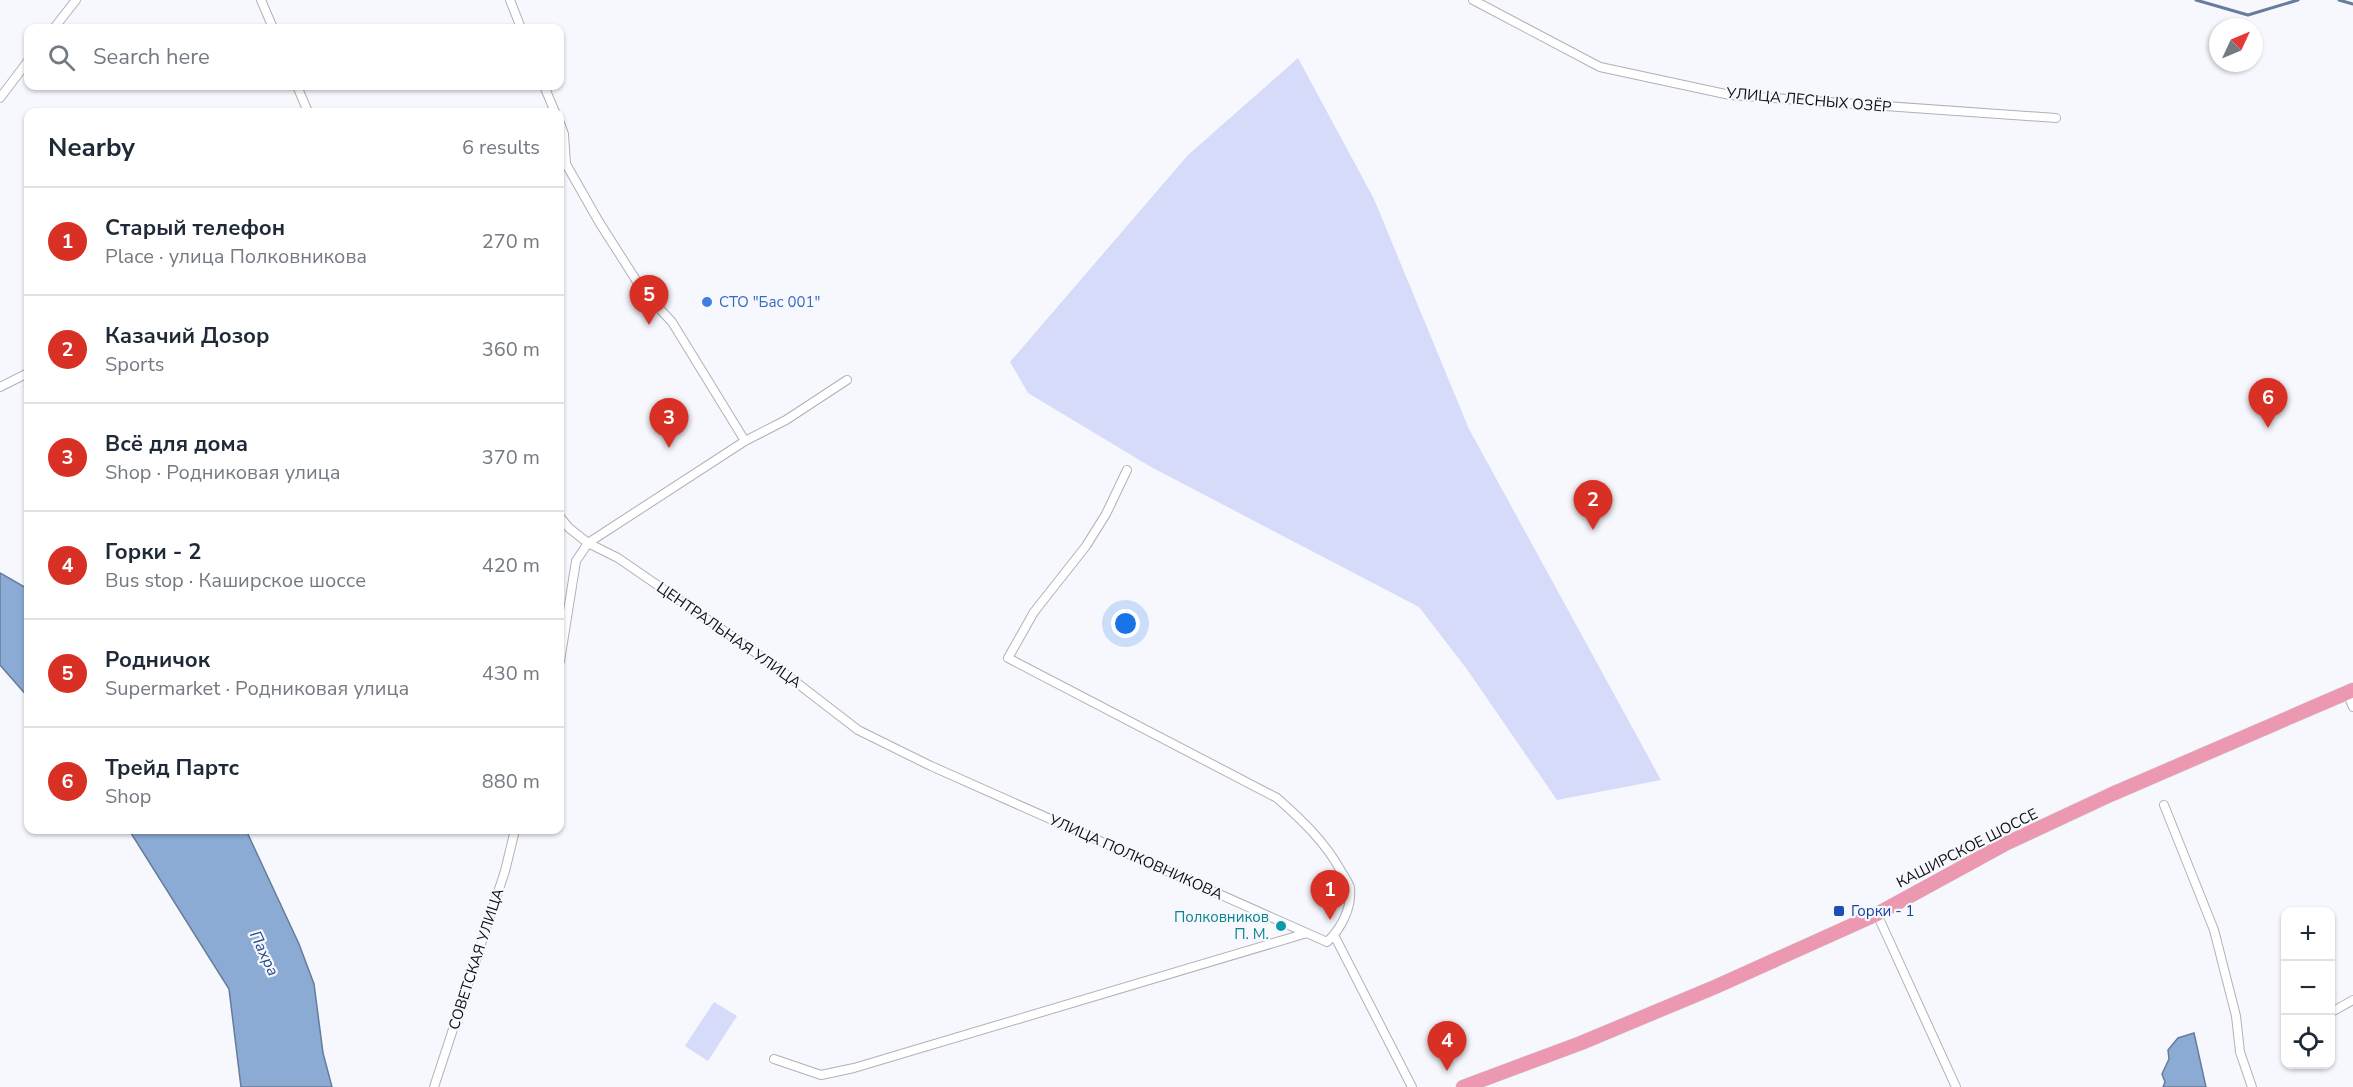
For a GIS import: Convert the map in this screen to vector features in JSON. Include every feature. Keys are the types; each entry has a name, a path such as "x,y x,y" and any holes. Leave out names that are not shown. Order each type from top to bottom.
{"main road":[{"name":"КАШИРСКОЕ ШОССЕ","path":"1462,1087 1581,1043 1715,987 1877,914 2005,844 2110,795 2350,692"}],"street":[{"path":"57,24 76,0"},
{"path":"261,0 271,24"},
{"path":"510,0 519,24"},
{"name":"УЛИЦА ЛЕСНЫХ ОЗЁР","path":"1473,0 1600,66 1730,95 2056,118"},
{"path":"0,98 24,66"},
{"path":"299,90 306,108"},
{"path":"546,90 553,108"},
{"path":"564,134 566,164 599,222 643,291 672,322 745,441"},
{"path":"0,387 24,375"},
{"path":"564,636 576,561 588,543 745,441 786,420 847,380"},
{"path":"1127,470 1106,514 1086,546 1034,612 1008,658 1277,798 1310,827 1332,856 1350,887 1347,913 1334,935 1412,1087"},
{"name":"ЦЕНТРАЛЬНАЯ УЛИЦА","path":"564,529 618,558 775,666 858,730 900,751"},
{"path":"2350,692 2353,707"},
{"name":"УЛИЦА ПОЛКОВНИКОВА","path":"900,751 1327,942 1334,935"},
{"path":"2164,805 2214,930 2236,1016 2240,1052 2252,1087"},
{"name":"СОВЕТСКАЯ УЛИЦА","path":"434,1087 505,871 514,834"},
{"path":"1877,914 1956,1087"},
{"path":"774,1059 821,1075 854,1068 1307,933"},
{"path":"2335,1011 2353,1000"}],"shaded area":[{"path":"1298,58 1374,199 1469,429 1661,780 1557,800 1466,668 1419,607 1151,467 1028,393 1010,362 1188,155"},
{"path":"714,1002 737,1016 708,1061 685,1046"}],"water":[{"path":"0,573 24,587 24,692 0,665"},
{"name":"Пахра","path":"132,834 248,834 299,944 314,984 323,1053 332,1087 241,1087 229,989"},
{"path":"2194,1033 2206,1087 2163,1087 2165,1082 2162,1074 2169,1059 2168,1050 2178,1038"}],"waterway":[{"path":"2196,0 2248,15 2298,0"},
{"path":"2339,0 2353,4"}],"place":[{"name":"СТО \"Бас 001\"","path":"707,302"},
{"name":"Родничок","path":"649,325"},
{"name":"Трейд Партс","path":"2268,428"},
{"name":"Всё для дома","path":"669,448"},
{"name":"Казачий Дозор","path":"1593,530"},
{"name":"Горки - 1","path":"1839,911"},
{"name":"Старый телефон","path":"1330,920"},
{"name":"Полковников П. М.","path":"1281,926"},
{"name":"Горки - 2","path":"1447,1071"}]}
